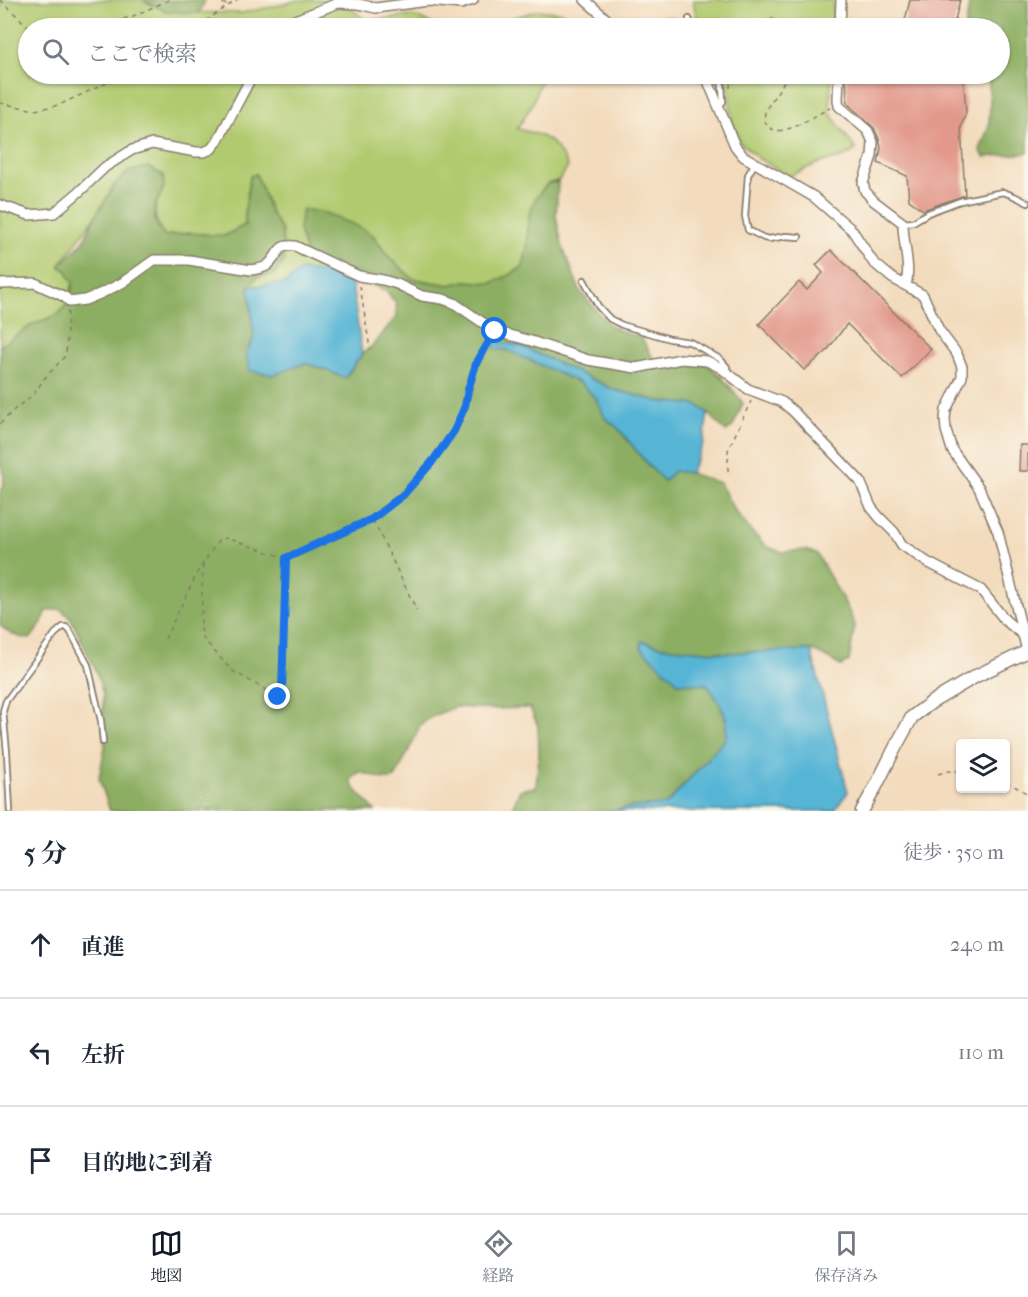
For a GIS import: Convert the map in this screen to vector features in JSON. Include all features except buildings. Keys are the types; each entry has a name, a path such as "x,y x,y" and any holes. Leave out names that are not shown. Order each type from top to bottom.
{"street":[{"path":"300,18 338,3 376,8 428,1 461,4 473,0"},
{"path":"585,0 605,18"},
{"path":"840,18 841,0"},
{"path":"0,205 29,215 54,213 105,167 141,147 152,144 204,152 217,142 249,84"},
{"path":"709,84 735,146 743,156 814,197 852,231 873,262 892,278 923,295 939,330 957,354 962,367 962,377 946,410 946,430 952,450 980,488 998,532 1027,651 976,676 932,702 912,717 862,811"},
{"path":"839,84 839,105 844,112 868,131 873,142 872,156 863,183 865,191 874,201 903,223 908,277 906,286"},
{"path":"0,284 35,283 65,297 70,302 85,300 122,283 154,260 189,260 251,270 260,269 269,264 278,250 286,245 295,246 359,276 383,280 422,296 454,303 495,331 602,363 636,368 681,359 706,361 721,368 748,389 782,402 793,411 860,481 875,512 894,532 902,545 927,562 981,591 1005,620 1022,634"}],"lane":[{"path":"718,105 723,102 721,84"},
{"path":"755,163 748,175 745,216 748,230 769,239 786,236 799,237"},
{"path":"903,223 913,222 928,213 960,201 1004,192 1028,203"},
{"path":"584,280 598,306 610,319 622,325 669,339 690,342 720,359 727,367 726,372"},
{"path":"10,811 3,711 6,701 55,634 63,627 70,632 88,665 101,721 103,742"}],"path":[{"path":"0,0 19,18"},
{"path":"127,18 168,0"},
{"path":"214,0 228,5"},
{"path":"210,18 237,0"},
{"path":"0,103 35,110 47,108 59,105 104,84"},
{"path":"783,84 765,111 764,120 769,128 787,129 839,105"},
{"path":"359,276 370,349"},
{"path":"0,424 34,394 43,380 66,355 70,302"},
{"path":"165,639 216,543 225,538 286,558 372,519 403,495 432,462 454,431 465,406 476,364 495,331"},
{"path":"728,471 728,450 754,392"},
{"path":"372,519 417,611"},
{"path":"204,563 202,637 231,670 278,697 282,692 286,558"},
{"path":"938,774 956,771"},
{"path":"1010,785 1028,794"}],"green space":[{"path":"0,0 142,0 168,12 242,13 297,0 339,0 363,18 18,18 18,84 539,84 532,105 517,129 548,140 559,151 568,167 558,181 547,184 529,214 527,248 523,267 510,275 491,283 465,281 450,285 413,279 387,255 373,235 306,254 330,273 300,270 286,283 249,287 257,277 275,274 282,231 271,213 256,174 245,209 245,225 224,236 190,233 164,236 155,212 164,187 115,184 95,217 59,266 67,271 73,284 67,304 59,314 32,325 0,348"},
{"path":"142,0 205,0 199,13 168,12"},
{"path":"693,0 833,0 833,18 697,18"},
{"path":"970,0 1028,0 1028,153 984,157 980,150 989,126 989,84 1010,84 1010,18 967,18"},
{"path":"538,10 564,13 562,18 513,18"},
{"path":"413,16 418,18 390,18"},
{"path":"726,84 831,84 830,113 856,150 844,157 819,163 789,176 759,159 739,141 732,120"},
{"path":"148,167 163,175 164,187 154,208 155,221 164,236 190,233 224,236 245,225 250,176 256,174 271,213 282,231 284,261 275,274 257,277 249,287 254,338 246,354 274,375 305,363 345,378 362,354 372,346 397,316 396,303 387,292 365,281 330,273 306,254 299,230 302,209 325,213 373,235 387,255 413,279 450,285 465,281 491,283 523,267 527,248 529,214 536,198 547,184 558,181 556,216 562,245 580,291 608,324 625,333 641,337 656,363 688,361 707,365 720,376 743,403 733,426 726,432 697,405 657,401 615,390 521,346 495,348 507,349 580,383 596,398 605,418 618,428 649,466 664,480 674,471 690,473 720,483 733,508 767,547 782,552 806,550 817,554 855,625 849,661 841,666 811,650 726,653 662,647 642,641 679,683 707,684 726,718 726,738 666,805 611,811 513,811 520,790 536,787 539,753 538,726 530,708 456,707 435,715 420,725 395,778 382,778 359,772 350,781 375,811 110,811 99,778 105,747 103,694 96,671 70,617 60,609 47,611 40,626 30,639 14,635 0,625 0,491 4,478 0,465 0,348 32,325 59,314 67,304 73,284 67,271 59,266 83,242 115,184 128,172"}],"water":[{"path":"300,270 351,278 362,354 345,378 305,363 274,375 250,371 246,354 254,338 249,287 286,283"},
{"path":"495,342 521,346 615,390 657,401 697,405 708,413 703,445 690,473 674,471 664,481 618,428 605,418 596,398 580,383 507,350 495,349"},
{"path":"642,641 663,647 726,653 811,650 848,792 834,811 611,811 666,805 726,738 726,718 707,684 679,683 641,648"}],"route":[{"path":"278,697 282,692 286,558 372,519 403,495 432,462 454,431 465,406 476,364 495,331"}]}
